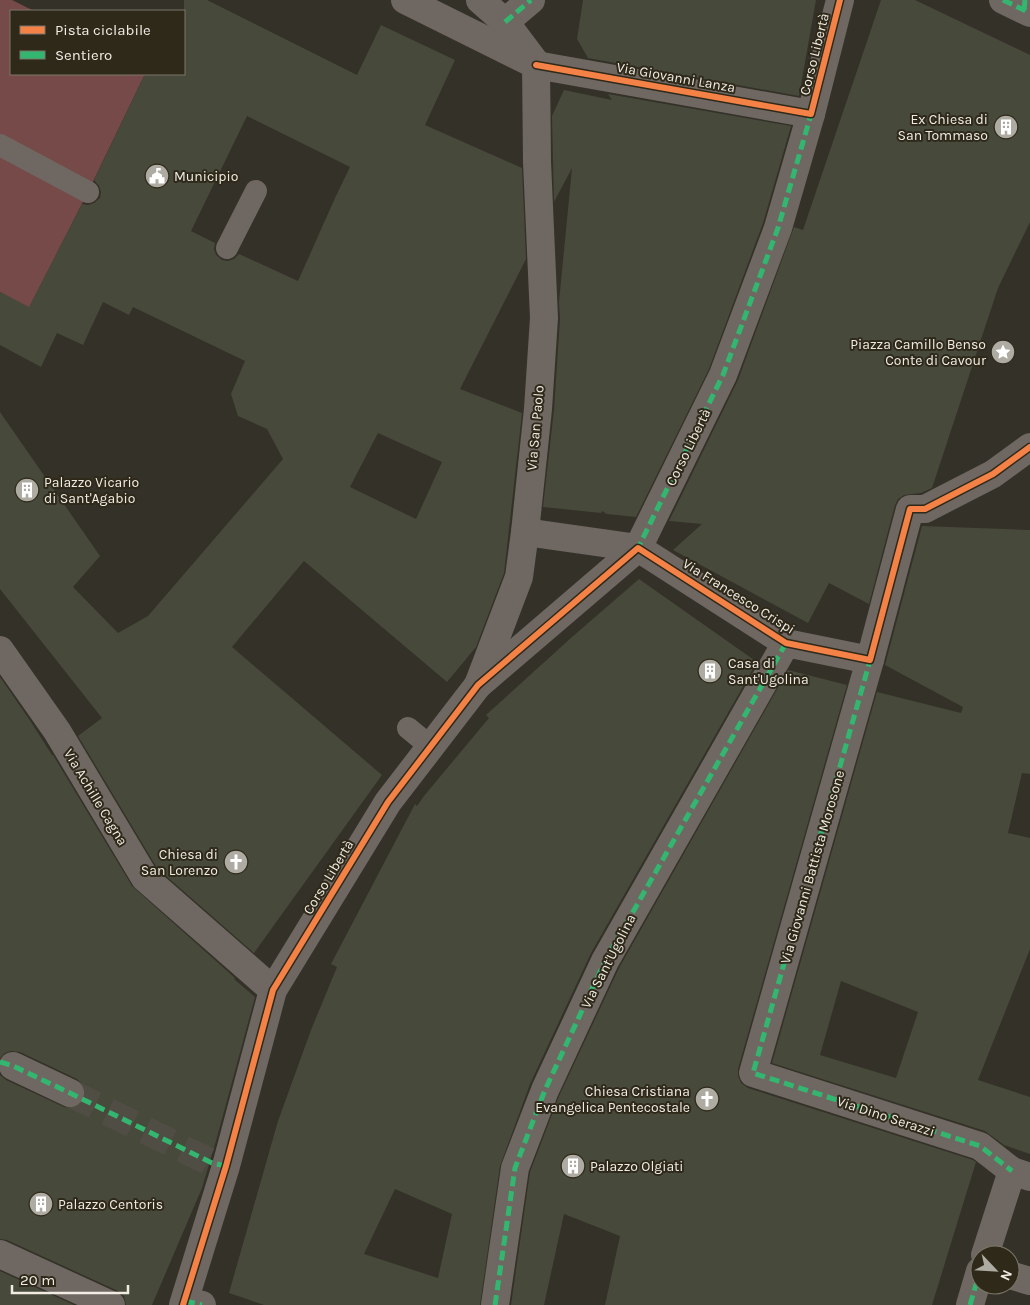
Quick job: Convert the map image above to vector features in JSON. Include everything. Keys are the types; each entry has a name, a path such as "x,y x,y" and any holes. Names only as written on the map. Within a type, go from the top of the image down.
{"street":[{"name":"Via Giovanni Lanza","path":"405,0 536,64 811,114"},
{"path":"480,0 506,22 536,64"},
{"path":"506,22 531,0"},
{"name":"Corso Libertà","path":"190,1304 219,1164 273,990 388,802 478,685 638,548 723,375 778,228 811,114 840,0"},
{"name":"Via San Paolo","path":"478,685 519,577 537,414 544,318 537,162 536,64"},
{"path":"870,660 910,509 925,509 993,474 1030,447"},
{"path":"525,532 638,548"},
{"name":"Via Francesco Crispi","path":"638,548 786,643 870,660"},
{"name":"Via Sant'Ugolina","path":"495,1305 515,1168 545,1090 605,961 786,643"},
{"name":"Via Achille Cagna","path":"0,650 57,731 145,878 273,990"},
{"name":"Via Giovanni Battista Morosone","path":"753,1074 870,660"},
{"path":"13,1066 70,1093"},
{"name":"Via Dino Serazzi","path":"753,1074 980,1146 1021,1174"},
{"path":"989,1245 1021,1174"},
{"path":"0,1254 111,1305"}],"lane":[{"path":"0,145 88,192"},
{"path":"227,248 256,191"},
{"path":"408,728 431,747"}],"shaded area":[{"path":"0,0 12,0 32,10 10,10 10,75 145,75 29,308 0,292"}],"building":[{"path":"184,0 207,0 357,75 381,25 455,60 425,125 522,168 526,259 460,389 522,413 504,573 476,647 447,682 304,561 232,647 382,775 254,953 157,868 78,736 102,718 0,589 0,412 100,556 73,587 118,633 148,616 283,459 267,429 238,416 231,394 245,361 133,307 129,315 103,302 83,345 57,333 41,367 0,345 0,292 29,307 82,204 94,203 100,198 99,186 94,180 145,75 185,75","holes":["247,116 350,167 298,281 239,254 234,259 222,260 216,255 215,243 191,231","378,433 442,462 416,519 350,487"]},
{"path":"583,0 816,0 799,96 588,58 577,39"},
{"path":"881,0 915,0 1030,55 1030,222 998,288 932,488 921,493 904,495 898,499 895,505 869,604 829,583 808,623 673,550 702,524 669,521 738,380 794,227 803,230"},
{"path":"564,90 612,100 608,94 791,126 763,223 709,369 636,517 607,514 602,511 601,513 543,507 554,410 560,319 559,302 572,168 554,202 552,116"},
{"path":"922,526 1030,530 1030,774 1022,773 1008,833 1030,838 1030,949 978,1080 1030,1097 1030,1154 1004,1145 985,1131 772,1063 877,692 961,713 963,707 885,665","holes":["841,981 918,1012 896,1078 820,1055"]},
{"path":"639,579 757,662 591,953 530,1084 500,1166 480,1305 264,1305 229,1293 278,1121 311,1030 337,967 331,964 415,804 417,806 489,718 486,715","holes":["395,1189 452,1214 438,1278 364,1254"]},
{"path":"788,670 847,685 738,1069 738,1076 741,1083 748,1088 976,1162 932,1305 605,1305 620,1236 564,1214 544,1305 511,1305 530,1172 559,1096 619,968"},
{"path":"0,677 53,755 132,886 255,997 202,1188 152,1305 126,1305 124,1296 118,1291 7,1240 0,1239 0,1075 6,1080 64,1107 72,1108 79,1106 86,1092 83,1085 77,1079 20,1052 11,1051 5,1053 0,1058"},
{"path":"0,1271 74,1305 0,1305"}],"tunnel":[{"path":"70,1093 212,1163"}],"marked path":[{"path":"505,22 531,0"},
{"path":"1003,0 1030,13"},
{"path":"1024,10 1025,0"},
{"path":"635,550 638,548 723,375 778,228 812,111"},
{"path":"495,1305 515,1168 545,1090 605,961 786,643"},
{"path":"871,657 753,1073 980,1146 1012,1171"},
{"path":"0,1062 13,1066 70,1093 212,1163 226,1166"},
{"path":"970,1305 973,1295"},
{"path":"185,1301 202,1305"}],"cycle path":[{"path":"536,65 811,114 840,0"},
{"path":"183,1305 226,1166 273,990 388,802 478,685 638,548 786,643 870,660 910,509 925,509 993,474 1030,447"}],"place":[{"name":"Ex Chiesa di San Tommaso","path":"1006,127"},
{"name":"Municipio","path":"157,176"},
{"name":"Piazza Camillo Benso Conte di Cavour","path":"1003,352"},
{"name":"Palazzo Vicario di Sant'Agabio","path":"27,490"},
{"name":"Casa di Sant'Ugolina","path":"710,671"},
{"name":"Chiesa di San Lorenzo","path":"236,862"},
{"name":"Chiesa Cristiana Evangelica Pentecostale","path":"707,1099"},
{"name":"Palazzo Olgiati","path":"573,1166"},
{"name":"Palazzo Centoris","path":"41,1204"}]}
